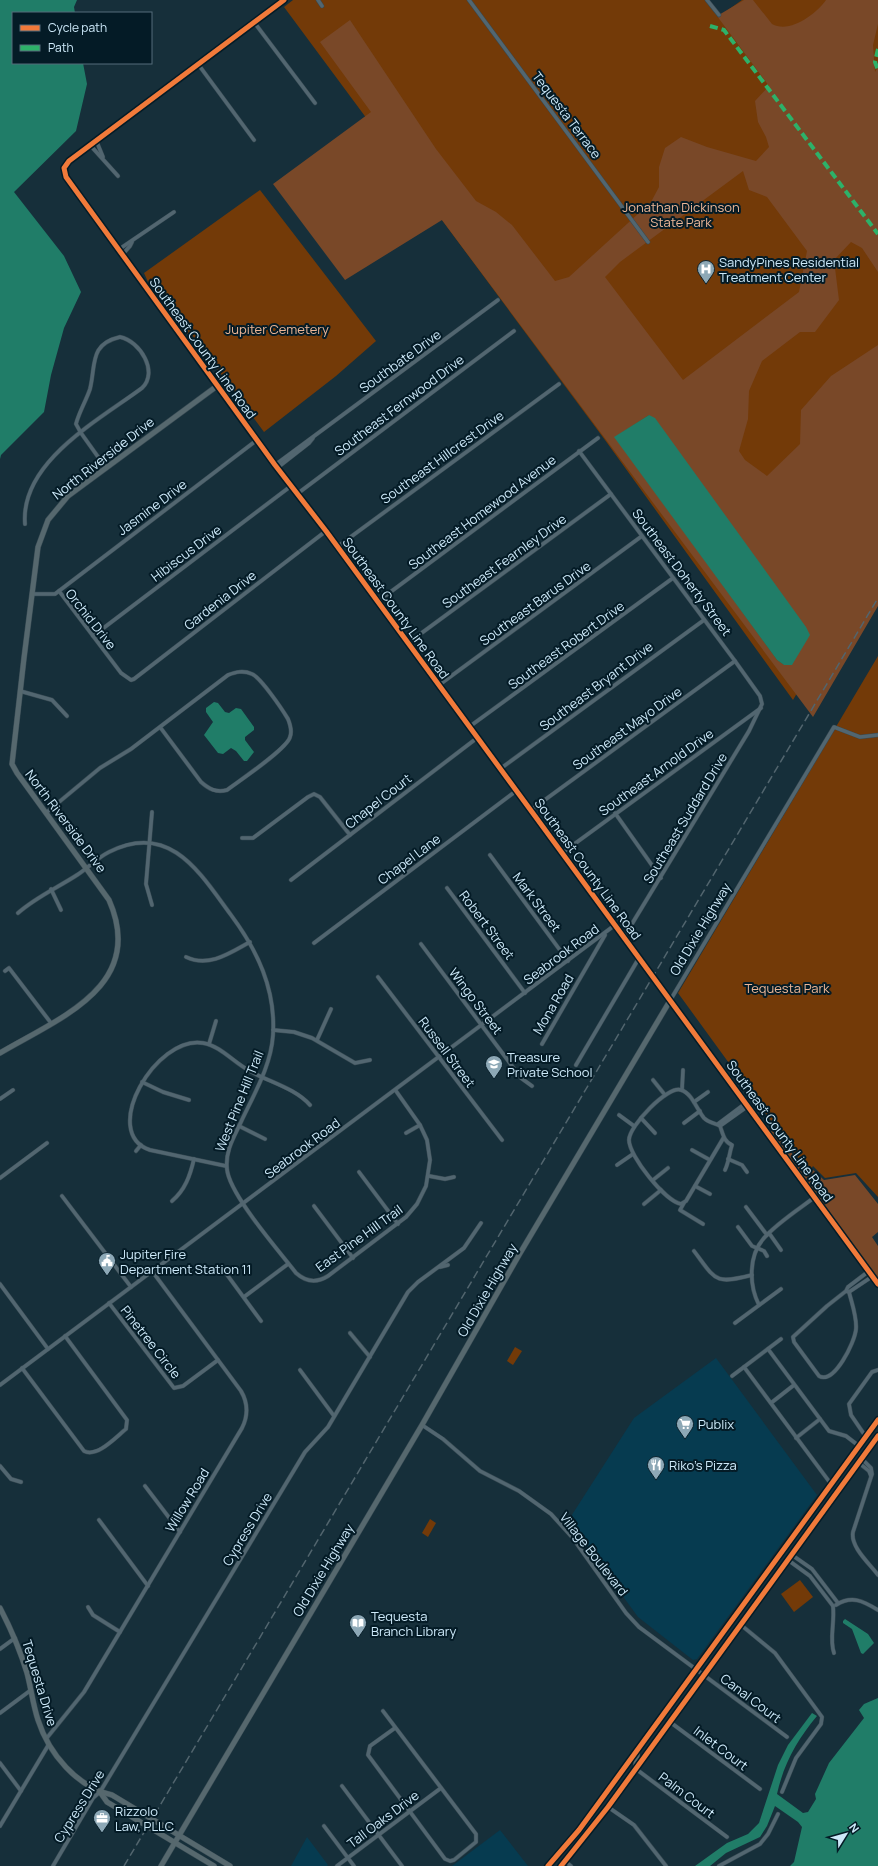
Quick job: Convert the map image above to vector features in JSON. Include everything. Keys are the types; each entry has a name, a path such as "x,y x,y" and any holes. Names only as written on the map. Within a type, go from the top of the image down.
{"main road":[{"path":"550,1865 567,1845 627,1764 878,1420"},
{"path":"564,1865 636,1770 878,1436"},
{"path":"859,1446 857,1455 861,1461"},
{"path":"804,1539 807,1517"},
{"path":"636,1770 637,1750"},
{"path":"626,1782 627,1764"},
{"path":"564,1865 564,1856 567,1845"}],"street":[{"name":"Southeast County Line Road","path":"284,0 67,163 65,173 70,184 296,494 326,531 878,1284"},
{"path":"318,0 322,6"},
{"name":"Tequesta Terrace","path":"469,0 648,242"},
{"path":"707,0 719,15"},
{"path":"254,22 315,103"},
{"path":"198,64 254,140"},
{"path":"96,140 103,158"},
{"path":"90,145 118,176"},
{"path":"120,252 174,212"},
{"name":"Southbate Drive","path":"276,466 307,439 314,437 498,300"},
{"name":"Southeast Fernwood Drive","path":"296,494 514,331"},
{"path":"25,524 27,498 34,481 60,449 81,433 142,388 148,380 150,373 147,363 133,343 120,337 110,340 97,352 93,362 90,388 76,424 81,433 106,468"},
{"name":"Southeast Hillcrest Drive","path":"337,547 559,384"},
{"name":"North Riverside Drive","path":"0,1053 81,1005 95,993 105,980 115,958 118,933 114,913 104,891 16,773 12,764 38,547 48,520 68,496 217,386"},
{"name":"Southeast Homewood Avenue","path":"377,602 598,438"},
{"name":"Jasmine Drive","path":"59,591 257,440"},
{"name":"Southeast Doherty Street","path":"580,451 760,696 762,707"},
{"name":"Hibiscus Drive","path":"93,636 291,486"},
{"name":"Southeast Fearnley Drive","path":"408,643 611,494"},
{"name":"Gardenia Drive","path":"126,677 131,680 137,678 326,531"},
{"name":"Southeast Barus Drive","path":"439,685 642,536"},
{"name":"Southeast Robert Drive","path":"469,727 673,578"},
{"name":"Orchid Drive","path":"32,594 49,595 59,591 121,673 126,677"},
{"name":"Southeast Bryant Drive","path":"500,769 704,620"},
{"name":"Southeast Mayo Drive","path":"531,810 735,661"},
{"path":"46,812 100,768 131,749 228,675 238,671 253,674 260,681 288,720 291,729 290,738 280,750 227,790 221,791 208,788 201,782 160,727"},
{"path":"20,691 52,700 67,716"},
{"name":"Southeast Arnold Drive","path":"562,853 762,707"},
{"name":"Southeast Suddard Drive","path":"624,937 661,878 762,707"},
{"name":"Old Dixie Highway","path":"161,1866 422,1425 519,1255 834,727 860,737 878,735"},
{"name":"Chapel Court","path":"291,880 477,738"},
{"name":"Chapel Lane","path":"314,943 516,791"},
{"path":"242,838 253,838 308,796 314,794 320,796 350,835"},
{"path":"152,812 146,884 152,905"},
{"path":"615,813 661,878"},
{"name":"West Pine Hill Trail","path":"18,914 33,900 52,890 117,849 133,844 149,844 171,850 193,864 250,942 266,980 272,1003 273,1030 269,1058 262,1078 228,1153 226,1166 231,1185 244,1204"},
{"name":"Mark Street","path":"490,855 568,961"},
{"name":"Robert Street","path":"447,888 525,993"},
{"path":"52,890 61,910"},
{"name":"Seabrook Road","path":"0,1385 396,1091 616,925"},
{"name":"Mona Road","path":"542,1044 606,932"},
{"path":"186,957 198,961 211,961 250,942"},
{"name":"Wingo Street","path":"421,944 521,1078 532,1086"},
{"path":"576,1065 639,958"},
{"path":"5,971 9,968 51,1023"},
{"name":"Russell Street","path":"378,976 502,1140"},
{"path":"317,1040 331,1009"},
{"path":"209,1044 216,1021"},
{"path":"273,1030 294,1032 317,1040 358,1064 370,1060"},
{"path":"226,1166 150,1150 141,1144 133,1133 130,1123 133,1105 142,1082 154,1066 172,1050 192,1043 209,1044 262,1078 302,1097 310,1105"},
{"path":"682,1090 683,1070"},
{"path":"653,1080 665,1096"},
{"path":"142,1082 163,1092 189,1100"},
{"path":"0,1099 13,1090"},
{"path":"684,1203 676,1203 661,1190 633,1154 629,1140 634,1126 673,1090 682,1090 694,1102 709,1122 719,1125"},
{"name":"East Pine Hill Trail","path":"244,1204 288,1264 298,1275 307,1280 316,1281 328,1276 353,1258 398,1224 417,1204 429,1176 429,1150 420,1125 396,1091"},
{"path":"694,1102 708,1092"},
{"path":"719,1125 747,1105"},
{"path":"684,1123 700,1111"},
{"path":"618,1114 634,1126"},
{"path":"641,1118 655,1133"},
{"path":"406,1133 420,1125"},
{"path":"719,1125 724,1137 728,1143 732,1145 728,1159 729,1163 724,1170"},
{"path":"239,1126 265,1139"},
{"path":"703,1224 680,1210 724,1137"},
{"path":"0,1178 47,1144"},
{"path":"136,1150 141,1144"},
{"path":"692,1150 710,1160"},
{"path":"617,1165 633,1154"},
{"path":"172,1202 180,1194 188,1181 194,1159"},
{"path":"728,1159 742,1165 747,1172"},
{"path":"653,1180 668,1168"},
{"path":"359,1172 398,1224"},
{"path":"429,1176 445,1179 454,1177"},
{"path":"695,1186 710,1194"},
{"path":"644,1204 661,1190"},
{"path":"62,1196 131,1287"},
{"path":"759,1305 754,1294 752,1275 753,1263 757,1249 768,1234 814,1197"},
{"path":"314,1206 353,1258"},
{"path":"746,1207 781,1250"},
{"name":"Cypress Drive","path":"53,1866 93,1798 100,1792 305,1452 322,1434 334,1416 408,1292 464,1248 481,1223"},
{"path":"738,1227 752,1246 764,1251 767,1256"},
{"path":"694,1251 712,1275 718,1279 728,1281 752,1275"},
{"path":"244,1297 288,1264"},
{"path":"433,1271 448,1265"},
{"name":"Willow Road","path":"0,1826 48,1741 83,1694 148,1586 242,1428 246,1417 246,1406 243,1395 152,1271"},
{"path":"225,1272 261,1321"},
{"path":"871,1274 854,1283 848,1292 856,1324 856,1332 838,1369 826,1379 823,1379 819,1376 794,1342 793,1337 827,1306 848,1292 857,1287 871,1274"},
{"path":"854,1283 857,1287"},
{"path":"0,1284 48,1348"},
{"path":"735,1323 781,1289"},
{"name":"Pinetree Circle","path":"109,1303 174,1388 184,1386 218,1360"},
{"path":"350,1333 370,1356"},
{"path":"22,1368 84,1451 91,1453 97,1451 126,1429 127,1420 66,1336"},
{"path":"732,1376 781,1339"},
{"path":"768,1349 829,1431 846,1436 859,1446"},
{"path":"744,1367 831,1484"},
{"path":"300,1370 334,1416"},
{"path":"866,1437 859,1424 851,1415 849,1404 872,1372 878,1370"},
{"path":"771,1403 794,1385"},
{"path":"796,1438 820,1419"},
{"name":"Village Boulevard","path":"422,1425 443,1439 480,1471 519,1491 551,1514 572,1537 630,1618 648,1635 704,1676"},
{"path":"861,1461 869,1471 871,1477 853,1532 853,1538 878,1575"},
{"path":"0,1466 11,1479 21,1482"},
{"path":"145,1486 180,1532"},
{"path":"99,1520 148,1586"},
{"path":"790,1557 812,1569 838,1603"},
{"path":"790,1557 810,1576 833,1606 835,1621 832,1640 834,1653"},
{"path":"833,1606 848,1600 859,1600 878,1610"},
{"path":"88,1607 93,1615 120,1632"},
{"name":"Tequesta Drive","path":"0,1608 14,1638 31,1690 38,1720 48,1741 67,1768 85,1783 100,1792 112,1795 230,1866"},
{"path":"741,1625 758,1637 775,1653 821,1714 821,1724 796,1758 782,1792"},
{"path":"0,1649 14,1638"},
{"name":"Canal Court","path":"704,1676 787,1737"},
{"path":"0,1714 31,1690"},
{"path":"383,1711 478,1838 474,1845 454,1860 450,1861 445,1859 368,1755 370,1746 395,1728"},
{"name":"Inlet Court","path":"670,1722 760,1789"},
{"path":"0,1763 21,1790"},
{"name":"Palm Court","path":"636,1770 727,1838"},
{"path":"342,1786 402,1866"},
{"name":"Tall Oaks Drive","path":"337,1866 441,1788"},
{"name":"Tequesta Drive","path":"100,1792 107,1802 214,1866"},
{"path":"608,1807 634,1825 666,1866"},
{"path":"719,1866 760,1844 768,1834 778,1814"},
{"path":"324,1826 354,1866"},
{"path":"564,1865 571,1866"}],"shaded area":[{"path":"0,0 77,0 74,7 75,12 12,12 12,64 83,64 87,84 76,131 14,192 64,256 81,292 64,328 51,375 44,412 1,455 0,459"},
{"path":"649,415 655,418 806,627 810,635 792,665 784,665 777,660 614,437"},
{"path":"214,702 218,703 225,712 229,713 236,708 241,709 254,727 254,730 245,737 245,740 254,752 247,761 244,761 236,751 231,748 223,754 218,753 204,735 213,722 206,712 206,708"},
{"path":"716,1358 817,1495 697,1659 693,1660 638,1617 568,1521 634,1418"},
{"path":"845,1619 868,1634 874,1643 863,1654 861,1653 852,1629 843,1623"},
{"path":"878,1698 878,1866 790,1866 794,1862 802,1827 798,1822 775,1806 767,1826 760,1837 726,1853 710,1866 695,1866 727,1843 748,1834 759,1823 778,1765 788,1745 812,1713 817,1716 803,1734 792,1752 783,1772 777,1794 803,1813 808,1812 816,1799 815,1794 829,1763 864,1718 859,1710 864,1704"},
{"path":"500,1830 528,1866 452,1866"},
{"path":"307,1837 328,1865 327,1866 291,1866"}],"green space":[{"name":"Jonathan Dickinson State Park","path":"293,0 706,0 718,17 742,0 878,0 878,554 793,700 605,440 284,7"},
{"path":"744,0 753,0 772,24 787,26 802,21 816,11 826,0 878,0 878,24 873,45 875,72 878,67 878,272 862,248 851,242 834,260 839,300 815,332 800,332 762,361 749,391 748,419 739,451 745,460 767,476 800,444 801,410 831,376 878,345 878,606 813,717 442,220 345,280 273,184 371,112 320,42 350,20 436,149 476,201 496,212 512,225 555,281 569,277 651,202 659,187 659,167 665,148 681,137 707,147 756,161 769,147 766,137 758,122 755,101 769,86 717,16","holes":["743,171 749,190 767,197 807,251 799,292 683,380 605,277 620,262","649,415 784,665 777,660 615,437"]},
{"name":"Jupiter Cemetery","path":"260,190 376,341 336,376 264,432 192,335 187,334 148,282 144,273"},
{"name":"Tequesta Park","path":"878,656 878,1197 856,1173 825,1178 813,1166 809,1173 678,993"},
{"path":"774,1129 807,1174 810,1174 813,1170 824,1180 855,1175 878,1204 878,1232 872,1237 878,1246 878,1279 770,1132"},
{"path":"515,1347 522,1351 513,1365 507,1361"},
{"path":"430,1519 436,1523 428,1537 422,1533"},
{"path":"800,1580 813,1597 794,1612 781,1594"}],"railway":[{"path":"124,1866 878,598"}],"marked path":[{"path":"710,26 724,30 878,234"},
{"path":"878,49 875,62 878,70"}],"cycle path":[{"path":"284,0 69,161 64,168 66,177 275,465 326,531 878,1284"},
{"path":"548,1866 579,1830 878,1420"},
{"path":"561,1866 608,1807 878,1436"}],"place":[{"name":"SandyPines Residential Treatment Center","path":"706,284"},
{"name":"Treasure Private School","path":"494,1079"},
{"name":"Jupiter Fire Department Station 11","path":"107,1276"},
{"name":"Publix","path":"685,1439"},
{"name":"Riko's Pizza","path":"656,1480"},
{"name":"Tequesta Branch Library","path":"358,1638"},
{"name":"Rizzolo Law, PLLC","path":"102,1833"}]}
